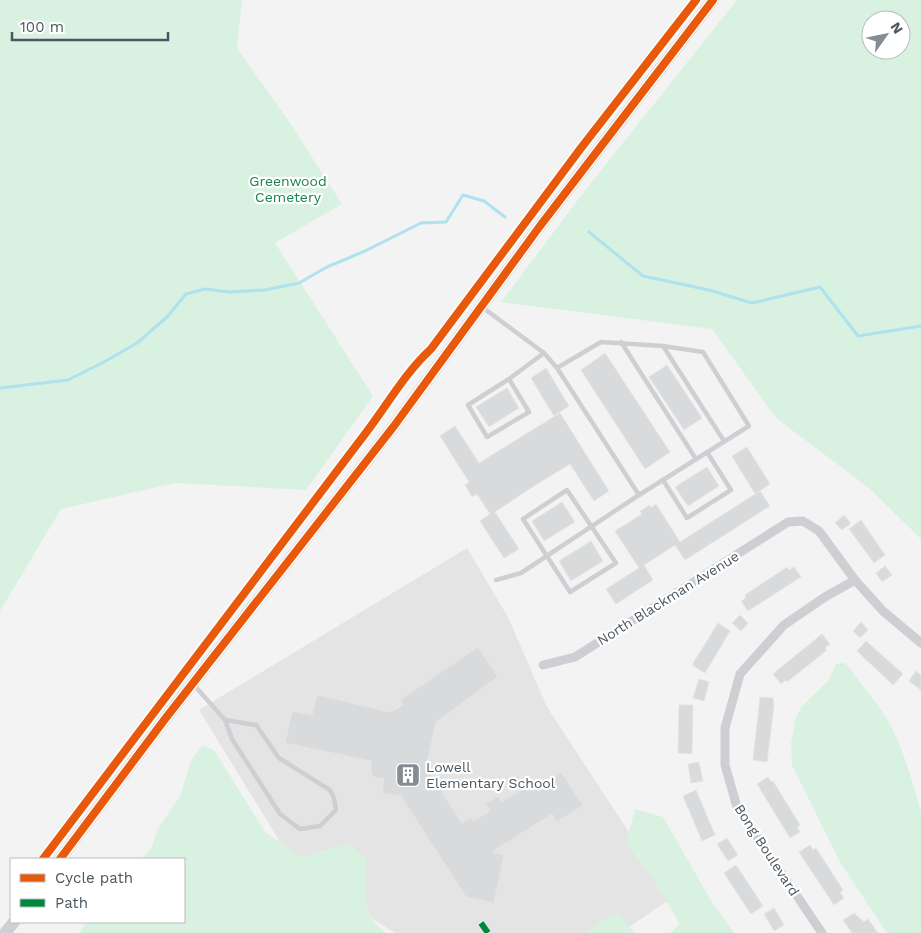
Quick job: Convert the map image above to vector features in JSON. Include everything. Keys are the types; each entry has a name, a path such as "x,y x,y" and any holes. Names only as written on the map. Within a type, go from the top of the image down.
{"main road":[{"path":"61,858 193,684 394,426 481,306 713,0"},
{"path":"5,933 13,923"}],"street":[{"name":"North Blackman Avenue","path":"543,665 574,657 788,522 803,521 820,530 855,580"},
{"path":"855,580 883,611 921,643"},
{"name":"Bong Boulevard","path":"822,933 737,807 725,765 725,728 740,674 784,625 825,597 855,580"}],"lane":[{"path":"481,306 544,353 557,368 639,495"},
{"path":"496,580 512,577 547,556 639,495 749,426 703,352 663,346 602,342 557,368"},
{"path":"621,342 696,459"},
{"path":"663,346 724,441"},
{"path":"509,379 529,412 487,438 468,405 509,379 544,353"},
{"path":"663,480 687,518 732,490 708,452"},
{"path":"567,490 592,526 616,564 570,592 523,519 567,490"},
{"path":"193,684 225,720 232,739 280,814 300,829 320,826 336,810 334,798 330,790 279,758 256,725 225,720"}],"shaded area":[{"path":"467,548 508,617 547,707 672,898 620,933 395,933 298,871 199,710"}],"green space":[{"name":"Greenwood Cemetery","path":"0,0 242,0 237,48 292,126 342,204 275,243 373,396 306,490 175,483 61,509 0,611"},
{"path":"737,0 921,0 921,539 869,488 776,418 712,329 501,302 587,188"},
{"path":"843,663 847,665 871,696 892,728 905,759 915,791 921,812 921,933 887,933 840,862 792,765 791,744 795,720 801,707 828,681 836,664"},
{"path":"202,745 214,750 265,832 302,857 348,843 367,859 365,890 368,909 371,918 377,926 386,933 79,933 85,923 185,923 185,858 143,858 152,847 157,830 180,796 191,761"},
{"path":"635,809 663,817 710,899 734,933 670,933 680,924 653,879 626,843"},
{"path":"613,913 622,917 634,933 585,933"}],"building":[{"path":"605,353 670,452 645,469 581,370"},
{"path":"667,365 702,418 684,430 649,377"},
{"path":"546,368 569,406 554,416 531,378"},
{"path":"507,388 519,408 489,427 476,407"},
{"path":"560,413 609,491 594,501 570,464 537,484 495,512 519,549 504,558 480,521 490,514 477,494 472,497 465,485 469,482 440,436 455,426 479,463"},
{"path":"747,447 770,484 755,494 732,456"},
{"path":"707,467 719,486 688,506 675,487"},
{"path":"760,491 770,506 685,560 675,545 644,565 653,580 616,604 606,589 639,568 615,531 642,514 640,511 650,505 651,508 656,504 680,542"},
{"path":"562,502 575,522 544,541 532,521"},
{"path":"844,515 851,523 842,530 835,523"},
{"path":"861,520 885,555 874,563 849,529"},
{"path":"591,541 603,561 571,581 559,561"},
{"path":"885,566 892,575 882,582 876,573"},
{"path":"787,567 789,570 794,567 801,577 748,611 741,601 746,598 745,595"},
{"path":"740,615 748,623 741,631 732,623"},
{"path":"861,622 868,630 860,638 853,631"},
{"path":"718,623 730,631 705,673 692,665"},
{"path":"822,634 830,644 825,648 827,650 787,682 786,680 781,684 773,674"},
{"path":"866,641 903,674 893,685 857,651"},
{"name":"Lowell Elementary School","path":"478,647 498,677 436,722 426,768 462,823 471,817 473,821 490,811 485,804 498,796 502,802 536,780 540,787 561,772 583,805 557,822 552,814 492,852 504,855 494,903 466,897 401,796 382,793 384,778 376,778 371,774 371,761 285,743 292,711 312,715 317,695 391,712 403,705 400,700"},
{"path":"916,671 921,675 921,690 909,681"},
{"path":"699,679 709,682 704,701 693,698"},
{"path":"760,697 773,698 774,705 767,762 753,760"},
{"path":"679,705 693,705 692,754 678,753"},
{"path":"699,762 703,781 691,783 688,764"},
{"path":"768,777 771,782 773,781 800,825 797,827 800,832 790,838 757,784"},
{"path":"696,790 715,835 702,841 683,796"},
{"path":"727,838 738,855 728,861 717,844"},
{"path":"810,845 813,850 816,848 843,890 840,892 844,898 834,905 799,852"},
{"path":"736,865 763,906 751,914 724,873"},
{"path":"774,908 784,925 774,931 764,914"},
{"path":"854,913 864,922 868,919 878,933 852,933 843,920"}],"waterway":[{"path":"0,388 68,380 137,343 167,317 186,294 205,289 229,292 265,290 299,283 327,267 365,251 421,223 446,222 463,195 484,201 505,217"},
{"path":"589,232 643,276 709,290 752,303 820,287 858,336 921,326"}],"marked path":[{"path":"481,923 488,933"}],"cycle path":[{"path":"44,858 368,430 406,377 431,349 581,148 696,0"},
{"path":"61,858 165,719 394,426 540,226 713,0"}],"place":[{"name":"Lowell Elementary School","path":"408,775"}]}
